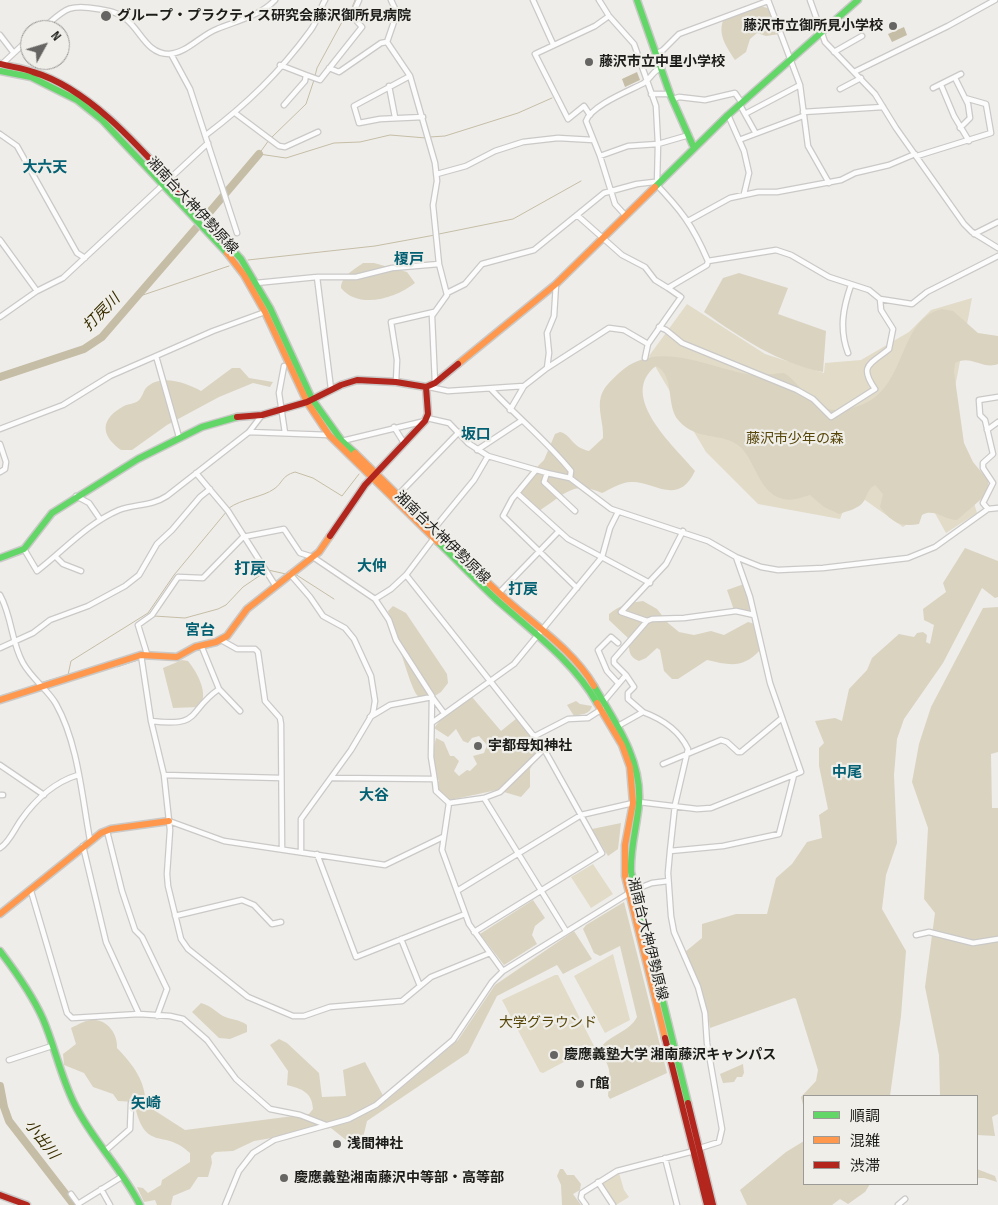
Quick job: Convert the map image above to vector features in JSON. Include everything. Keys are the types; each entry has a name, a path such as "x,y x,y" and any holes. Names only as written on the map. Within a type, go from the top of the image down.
{"street":[{"path":"53,20 70,7 84,6 103,10 126,18 153,49 171,54 181,51 210,32 260,11 274,0"},
{"path":"206,135 235,113 264,87 280,65 311,31 320,15 321,7 325,0"},
{"path":"280,65 320,80 362,27 352,16 360,0"},
{"path":"387,42 397,13 391,0"},
{"path":"533,0 553,44"},
{"path":"599,0 609,16 634,44 656,106 658,144 657,186"},
{"path":"637,0 661,68 694,148"},
{"path":"810,0 820,34 834,52 861,78 883,106 964,224 974,234 998,248"},
{"path":"430,386 556,284 728,115 858,0"},
{"path":"854,72 948,26 995,0"},
{"path":"656,54 678,34 768,1 789,61 800,85 808,146 829,183"},
{"path":"590,115 584,106 568,119 535,54 595,26 609,16"},
{"path":"0,35 13,52"},
{"path":"834,52 862,36"},
{"path":"329,68 339,72 381,43 387,42"},
{"path":"0,700 144,655 177,657 201,645 221,640 233,630 247,609 275,585 314,557 373,475 426,420 430,386 432,319 434,312 447,293 439,264 433,201 437,174 423,117 410,76 387,42"},
{"path":"0,66 20,46"},
{"path":"171,54 190,89 236,233"},
{"name":"湘南台大神伊勢原線","path":"0,66 35,72 77,93 107,117 166,181 234,260 265,312 309,400 330,435 373,475 398,495 579,674 602,709 627,757 636,802"},
{"path":"625,215 615,204 600,156 586,121 590,115 624,92 646,82 654,70 661,68"},
{"path":"932,88 961,74"},
{"path":"284,105 305,81 306,75"},
{"path":"410,76 388,86 354,106 359,123 395,118 423,117"},
{"path":"840,89 861,78"},
{"path":"954,78 965,98 970,118 960,128"},
{"path":"745,114 800,85"},
{"path":"941,85 960,128 969,141"},
{"path":"388,86 395,118"},
{"path":"651,94 705,100 735,93 755,132"},
{"path":"688,221 723,202 744,194 777,192 829,183 916,155 969,141 992,132 986,104 965,98"},
{"path":"739,140 803,114 883,106"},
{"path":"235,113 269,141 286,147 318,132"},
{"path":"728,115 739,140 749,173 744,194"},
{"path":"0,134 17,146 77,253 85,258"},
{"path":"600,156 639,144 658,144 689,135"},
{"path":"437,174 466,166 495,151 523,142 565,138 593,140"},
{"path":"0,317 37,291 63,278 208,143"},
{"name":"湘南台大神伊勢原線","path":"166,181 219,233 256,283 309,400 342,440 434,538 539,634 577,662 604,701 618,726 635,762 636,802 630,853 631,892 697,1150 714,1205"},
{"path":"447,293 465,284 482,264 534,250 578,216 598,197 611,190 644,183 654,182 677,205 688,221 708,261"},
{"path":"578,216 622,255 644,267 655,280 681,297 648,344 645,358"},
{"path":"974,234 998,222"},
{"path":"0,240 37,291"},
{"path":"708,261 776,250 791,255 829,277 869,290 880,300 915,303 927,292 998,256"},
{"path":"668,288 697,272 708,264 708,261"},
{"path":"256,283 317,277 356,277 392,268 439,264"},
{"path":"317,277 331,389"},
{"path":"547,368 549,353 547,333 554,316 556,284"},
{"path":"848,353 842,339 842,327 844,305 851,285"},
{"path":"659,327 666,330 682,343 797,390 813,399 831,417 875,389 868,379 866,369 869,364 889,348 893,329 881,310 880,300"},
{"path":"0,429 63,405 110,376 212,331 265,312"},
{"path":"396,382 397,360 391,322 434,312"},
{"path":"510,410 524,386 547,368 609,328 624,330 648,344"},
{"path":"156,356 179,437"},
{"path":"284,366 279,393 285,433"},
{"path":"0,558 24,549 52,513 76,496 179,437 224,420 282,409 357,380 430,386 448,391 524,386"},
{"path":"491,389 521,422 562,460 571,471 570,478"},
{"path":"988,509 983,503 983,499 993,483 983,468 983,463 993,454 985,420 980,415 978,400 998,397"},
{"path":"24,549 37,571 100,519 127,508 157,502 249,432 262,414"},
{"path":"342,440 426,420 446,422 477,450 488,456 570,478 611,509 683,531 708,541 736,557 761,568 778,570 823,568 901,560 934,547 988,509 998,508"},
{"path":"477,450 521,422"},
{"path":"987,430 998,422"},
{"path":"394,427 404,443"},
{"path":"249,432 330,435"},
{"path":"398,495 459,432"},
{"path":"0,444 6,462 5,469 0,472"},
{"path":"433,530 474,480 488,456"},
{"path":"536,470 517,493 503,516 577,588"},
{"path":"196,473 228,511 243,538 275,585"},
{"path":"547,473 544,482 575,511"},
{"path":"0,648 33,633 55,617 108,597 139,575 157,544 172,530 200,497 210,490"},
{"path":"517,493 558,532 650,583"},
{"path":"76,496 89,503 100,519"},
{"path":"433,722 514,664 602,557 610,528 618,512"},
{"path":"444,713 396,640 389,620 375,599 314,557 300,553 284,529 243,538 203,578 178,577 152,614 138,625 144,655 151,722 164,775 169,821 167,874 181,939 188,949 248,997 293,1016 304,1016 330,1008 402,1001 431,978 490,953"},
{"path":"646,621 621,612 666,564 683,531"},
{"path":"499,593 558,532"},
{"path":"375,599 392,589 406,575 434,538"},
{"path":"56,556 63,564 81,571"},
{"path":"457,891 581,815 636,802 697,809 722,805 801,772 762,655 750,597 736,557"},
{"path":"290,574 323,616 345,628 354,639 367,662 375,701 370,717 351,750 301,819 300,851"},
{"path":"406,575 489,681 535,736 602,853 474,932"},
{"path":"0,595 8,613 14,641 23,663 40,687 56,702 67,727 90,840"},
{"path":"586,1205 580,1196 598,1182 618,1171 697,1150 719,1142 722,1129 707,1043 705,1013 698,987 674,932 668,881 675,805 688,754 684,741 670,726 643,712 628,699 628,693 634,687 614,662 614,659 646,621 660,617 684,618 736,611 754,615"},
{"path":"618,643 611,637 598,650 607,672 618,683"},
{"path":"221,640 237,648 256,649 258,652 264,701 280,718 282,848"},
{"path":"201,645 219,689 240,711"},
{"path":"604,701 626,675"},
{"path":"151,722 175,724 187,720 195,715 219,689"},
{"path":"370,717 390,705 432,696"},
{"path":"432,696 434,779 436,791 449,803"},
{"path":"535,736 568,718 588,718 602,709"},
{"path":"618,726 643,712"},
{"path":"663,764 721,740 727,742 738,752 741,752 782,718"},
{"path":"449,803 484,798 500,792 544,749"},
{"path":"0,765 44,794"},
{"path":"670,851 723,846 779,834 794,774"},
{"path":"0,848 25,814 44,794 60,780 78,775"},
{"path":"164,775 281,778"},
{"path":"332,778 434,779"},
{"path":"484,798 566,931"},
{"path":"449,803 442,850 465,914 474,932 503,971"},
{"path":"0,914 31,891 90,840 107,831 169,821 224,841 282,848 385,865 443,837"},
{"path":"107,831 122,891 135,930 142,937 167,989 156,1016"},
{"path":"83,846 106,942 139,1014"},
{"path":"317,854 356,957 465,914"},
{"path":"224,1205 239,1171 254,1153 274,1140 362,1114 376,1105 453,1040 492,982 503,971 631,892 652,883 668,881"},
{"path":"31,891 67,1013 72,1018 139,1014 170,1016 183,1019 207,1040 236,1080 270,1109 300,1115 326,1125"},
{"path":"175,916 242,900 254,905 272,924 281,922"},
{"path":"916,935 929,932 973,943 998,939"},
{"path":"402,939 420,986"},
{"path":"0,951 34,1000 75,1105 123,1176 140,1205"},
{"path":"9,1060 52,1046"},
{"path":"105,1151 130,1129 131,1102"},
{"name":"湘南台大神伊勢原線","path":"697,1150 707,1205"},
{"path":"665,1158 677,1205"},
{"path":"71,1194 78,1205 123,1176"},
{"path":"598,1182 614,1205"},
{"path":"101,1189 110,1205"},
{"path":"0,1195 26,1205"},
{"path":"898,1205 905,1200"}],"green space":[{"path":"758,6 769,9 776,14 780,23 780,34 766,36 757,33 750,39 746,52 735,60 723,39 722,22 725,16"},
{"path":"363,263 374,263 407,272 415,283 388,297 367,300 357,299 341,288 343,280 349,273"},
{"path":"739,273 788,288 778,314 826,331 823,372 806,368 775,356 746,340 704,312 723,278"},
{"name":"藤沢市少年の森","path":"972,298 949,419 977,513 946,533 931,506 903,527 851,490 840,519 758,504 706,452 649,356 687,304 765,354 824,373 825,363 861,360 909,332 931,310"},
{"name":"藤沢市少年の森","path":"942,309 953,311 978,333 998,336 998,364 987,365 966,360 955,363 954,372 964,443 973,462 988,480 989,489 986,495 957,520 926,513 922,515 919,524 907,525 896,522 880,507 883,494 875,485 869,490 864,501 859,506 839,514 824,507 810,495 788,500 780,498 767,489 749,458 738,445 731,441 693,431 679,421 672,407 666,377 656,366 646,378 643,392 646,406 663,435 695,471 688,482 681,488 673,490 631,482 620,484 602,493 592,489 576,489 562,495 539,511 518,492 518,486 544,460 555,434 564,433 578,447 589,451 603,438 600,406 602,392 608,383 633,363 665,356 698,361 746,374 784,373 818,405 830,410 848,409 870,401 883,389 893,374 916,327 927,316"},
{"path":"232,368 240,368 249,378 273,382 270,387 253,383 219,397 167,425 132,450 121,450 109,439 106,427 110,416 124,406 138,401 146,388 152,383 166,380 173,381 201,391"},
{"path":"965,548 998,561 998,597 995,598 982,588 943,663 904,719 897,739 894,775 897,843 886,875 882,909 906,951 901,1016 890,1095 803,1095 803,1105 801,1097 816,1081 818,1070 796,999 794,998 710,1028 707,1008 701,989 685,952 702,938 702,924 736,914 767,914 776,878 792,864 807,842 822,838 819,815 828,809 819,766 819,748 824,743 815,721 835,718 842,721 849,689 867,670 872,658 899,634 914,637 917,633 923,632 927,635 926,642 930,644 934,625 924,620 923,609 946,592 943,583"},
{"path":"744,584 752,612 750,613 734,610 727,590"},
{"path":"643,601 657,609 668,623 679,632 694,635 711,631 724,635 748,622 755,624 760,650 742,663 729,664 707,660 678,679 672,679 664,671 660,650 657,648 646,658 639,661 635,659 630,652 628,638 609,620 609,614 617,608"},
{"path":"393,606 406,613 447,674 448,683 441,692 430,699 418,696 411,682 388,611"},
{"path":"998,607 998,752 991,754 992,808 998,808 998,1114 992,1117 995,1136 978,1135 978,1095 940,1095 939,1055 925,987 935,913 924,899 928,828 912,782 919,744 931,707 983,608"},
{"path":"182,660 188,661 201,683 203,695 200,707 173,708 163,668"},
{"path":"472,697 501,731 517,718 542,749 530,769 530,787 521,797 497,790 450,800 437,788 439,781 435,774 433,751 436,738 444,742 450,756 454,756 459,761 454,771 459,776 467,770 470,771 477,764 473,756 484,753 487,745 479,736 472,738 468,743 463,741 456,729 448,737 434,728 441,719"},
{"path":"576,701 580,704 592,706 591,709 585,714 574,716 567,705"},
{"path":"621,823 618,849 608,856 592,829"},
{"path":"593,864 613,894 591,908 571,877"},
{"path":"533,900 545,918 535,926 532,935 537,944 504,965 480,934"},
{"path":"624,902 667,1073 610,1099 608,1096 610,1077 608,1067 598,1052 606,1042 633,1023 637,1017 620,946 600,956 594,953 583,929 586,925"},
{"path":"574,931 592,959 563,974 557,965 497,996 468,1053 367,1121 363,1138 351,1144 331,1128 254,1141 233,1151 215,1152 211,1156 212,1163 208,1177 198,1177 190,1189 173,1196 171,1205 157,1205 155,1200 144,1202 137,1187 143,1188 148,1193 161,1185 162,1180 190,1162 190,1153 171,1142 149,1135 138,1118 134,1102 118,1101 113,1094 93,1087 84,1073 64,1065 63,1054 76,1044 71,1028 90,1020 106,1024 116,1037 117,1048 138,1074 146,1105 185,1130 309,1114 313,1109 311,1099 302,1090 287,1085 288,1071 270,1045 279,1039 287,1043 319,1073 322,1097 346,1096 343,1070 365,1062 386,1101 458,1040 495,985"},
{"path":"613,954 630,1020 605,1033 574,976"},
{"name":"大学グラウンド","path":"558,975 594,1046 543,1073 540,1072 502,1000"},
{"path":"201,1003 223,1016 244,1023 247,1025 247,1032 230,1039 219,1038 192,1012"},
{"path":"743,1064 744,1073 742,1077 737,1077 734,1082 723,1083 720,1074"},
{"path":"803,1142 803,1185 869,1185 865,1192 848,1204 840,1199 832,1205 747,1205 740,1190 786,1152"},
{"path":"560,1169 563,1169 567,1175 574,1175 581,1184 580,1190 573,1194 581,1205 562,1205 561,1185 557,1176"},
{"path":"978,1169 995,1176 997,1182 978,1178"},
{"path":"619,1173 624,1190 629,1197 616,1205 602,1183"}],"shaded area":[{"path":"904,27 907,35 892,42 888,34"},
{"path":"637,72 640,80 625,87 622,79"}],"waterway":[{"path":"315,76 317,68 342,22 349,15 355,0"},
{"path":"271,138 306,104 314,80"},
{"path":"430,137 445,136 518,113 552,98"},
{"path":"269,140 259,154 286,158 334,143 360,142 390,135 426,138"},
{"name":"打戻川","path":"208,214 259,154"},
{"path":"439,234 513,219 581,181"},
{"name":"打戻川","path":"0,377 84,349 102,337 197,227"},
{"path":"248,260 375,246 435,235"},
{"path":"140,296 229,266"},
{"path":"229,508 269,492 277,487 287,476 295,472 313,478 342,496 359,474"},
{"path":"68,675 71,661 148,613 174,575 227,511"},
{"path":"268,570 286,574"},
{"path":"154,616 185,618 218,609 226,605 243,587 265,572"},
{"path":"295,574 334,599"},
{"path":"116,666 138,660"},
{"path":"88,669 96,666"},
{"path":"40,683 77,672"},
{"path":"0,696 36,685"},
{"name":"小出川","path":"0,1086 9,1121 74,1205"}],"traffic: fast":[{"path":"637,0 670,94 694,148"},
{"path":"655,187 728,115 858,0"},
{"path":"0,71 31,77 77,100 102,120 227,253"},
{"path":"190,203 241,259 270,308 312,399 342,441 355,453"},
{"path":"0,558 24,549 52,513 138,459 202,427 237,417"},
{"path":"438,542 490,594 565,661 588,688 597,703"},
{"path":"594,686 626,742 636,771 639,803 631,872 688,1103"},
{"path":"0,951 39,1010 66,1084 82,1118 125,1179 140,1205"}],"traffic: slow":[{"path":"458,364 556,284 655,187"},
{"path":"227,253 244,275 265,312 307,402 329,435 438,542"},
{"path":"355,453 481,576 563,648 585,672 594,686"},
{"path":"0,700 141,655 177,657 195,647 216,642 227,636 247,609 319,552 330,536"},
{"path":"597,703 622,745 630,767 633,803 625,845 625,876 665,1038"},
{"path":"0,914 101,833 111,829 169,821"}],"traffic: jam":[{"path":"0,64 25,69 56,81 98,109 138,146 190,203"},
{"path":"237,417 262,415 307,402 341,385 357,380 396,382 426,387 435,383 458,364"},
{"path":"330,536 365,485 425,421 428,414 426,387"},
{"path":"665,1038 707,1205"},
{"path":"688,1103 713,1205"},
{"path":"0,1195 27,1205"}],"place":[{"name":"グループ・プラクティス研究会藤沢御所見病院","path":"106,16"},
{"name":"藤沢市立御所見小学校","path":"893,26"},
{"name":"藤沢市立中里小学校","path":"589,62"},
{"name":"宇都母知神社","path":"478,746"},
{"name":"慶應義塾大学 湘南藤沢キャンパス","path":"554,1055"},
{"name":"Γ館","path":"580,1084"},
{"name":"浅間神社","path":"337,1144"},
{"name":"慶應義塾湘南藤沢中等部・高等部","path":"284,1178"}],"district":[{"name":"大六天","path":"45,168"},
{"name":"榎戸","path":"409,260"},
{"name":"坂口","path":"476,435"},
{"name":"大仲","path":"372,567"},
{"name":"打戻","path":"250,570"},
{"name":"打戻","path":"523,590"},
{"name":"宮台","path":"200,631"},
{"name":"中尾","path":"847,773"},
{"name":"大谷","path":"374,796"},
{"name":"矢崎","path":"146,1104"}]}
